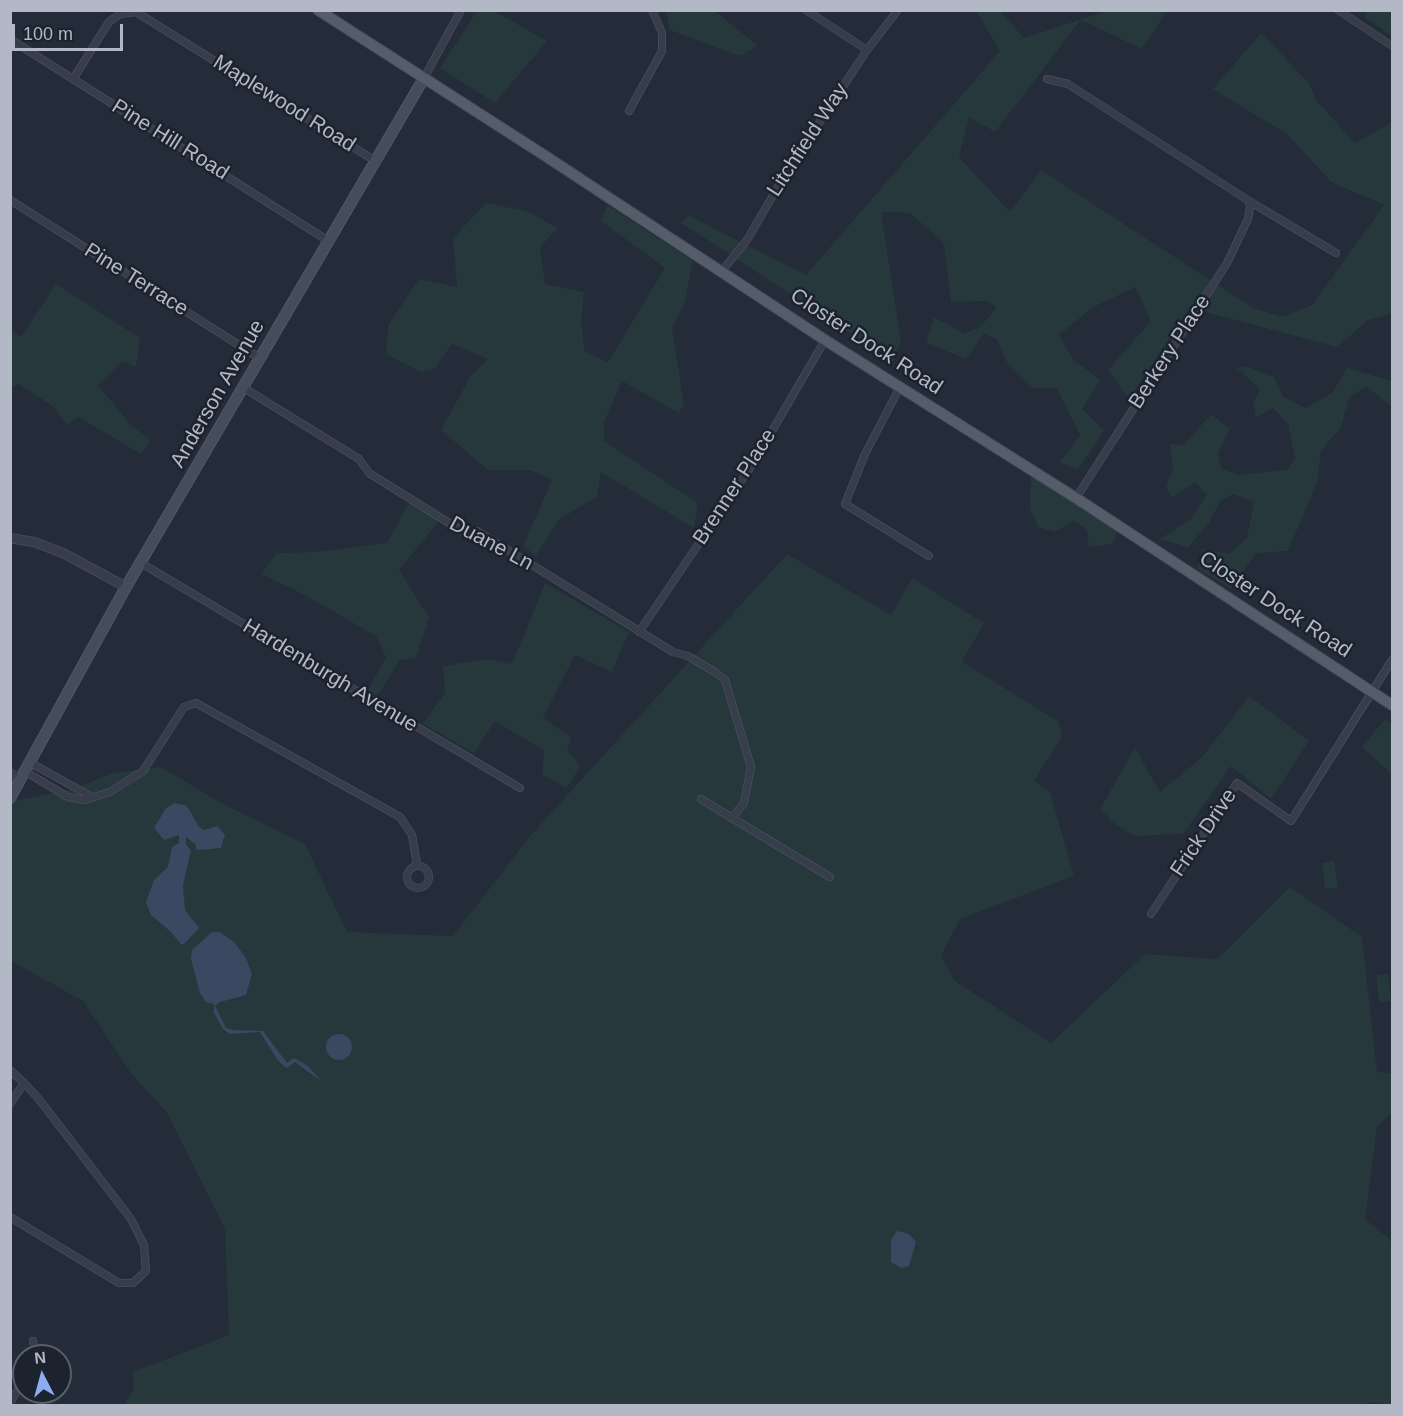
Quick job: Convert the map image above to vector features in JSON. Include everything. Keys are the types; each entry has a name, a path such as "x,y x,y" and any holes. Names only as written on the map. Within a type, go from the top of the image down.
{"main road":[{"name":"Closter Dock Road","path":"318,10 825,340 1076,498 1392,705"},
{"name":"Anderson Avenue","path":"10,798 126,587 377,162 424,78"}],"street":[{"name":"Anderson Avenue","path":"424,78 460,10"},
{"path":"629,111 662,51 662,33 652,10"},
{"path":"806,10 867,50"},
{"name":"Litchfield Way","path":"721,272 747,240 786,173 867,50 898,10"},
{"path":"1338,10 1392,46"},
{"name":"Maplewood Road","path":"73,79 109,22 120,14 129,12 142,15 377,162"},
{"name":"Pine Hill Road","path":"10,39 330,242"},
{"path":"1047,79 1068,84 1249,201 1336,253"},
{"name":"Pine Terrace","path":"10,200 261,359"},
{"name":"Berkery Place","path":"1076,498 1227,263 1248,219 1249,201"},
{"name":"Brenner Place","path":"639,632 754,462 825,340"},
{"path":"900,387 865,454 845,504 929,556"},
{"name":"Duane Ln","path":"244,388 359,459 369,473 462,531 477,531 639,632 673,652 688,656 725,680 751,767 744,803 732,818"},
{"path":"10,538 34,542 63,553 126,587"},
{"name":"Hardenburgh Avenue","path":"141,563 520,788"},
{"path":"1372,692 1392,660"},
{"name":"Frick Drive","path":"1150,914 1237,783 1291,821 1372,692"},
{"path":"10,772 26,771 68,797 85,800 110,792 142,771 153,759 184,707 195,703 400,817 412,835 417,865"},
{"path":"701,799 830,877"},
{"path":"10,1070 24,1083 131,1219 144,1245 146,1271 133,1284 119,1283 10,1217"},
{"path":"10,1104 24,1083"}],"shaded area":[{"path":"477,11 494,11 547,41 495,103 440,68"},
{"path":"666,11 715,11 758,46 739,56 670,30"},
{"path":"976,11 1000,11 1024,38 1106,11 1167,11 1142,49 1081,20 995,132 969,117 959,157 1010,212 1041,170 1253,308 1283,317 1312,305 1384,205 1331,182 1288,135 1213,89 1261,33 1309,83 1316,100 1355,143 1392,122 1392,314 1368,320 1337,347 1190,308 1129,399 1108,370 1151,321 1135,287 1092,308 1059,335 1074,360 1100,380 1082,409 1104,430 1078,470 1060,462 1080,435 1057,388 1033,388 1006,361 998,340 984,333 966,359 926,343 934,317 965,334 981,326 997,307 986,301 951,302 944,243 910,213 881,212 901,342 893,361 680,222 690,216 806,275 1000,51"},
{"path":"1366,11 1392,12 1392,36 1364,17"},
{"path":"486,203 526,211 558,228 540,247 545,284 584,292 581,321 585,352 608,362 665,268 601,221 607,205 693,261 685,301 672,327 684,405 679,413 622,381 604,422 604,441 698,503 694,528 601,472 597,497 558,520 536,556 523,546 552,480 530,470 488,470 441,430 470,377 488,359 452,344 434,369 421,372 386,354 388,325 419,279 457,287 453,238"},
{"path":"56,284 140,338 136,367 122,361 98,385 130,424 150,440 141,454 78,417 67,426 54,407 19,384 11,388 11,329 21,337"},
{"path":"1246,366 1274,377 1283,397 1306,408 1333,392 1347,368 1392,381 1392,407 1366,386 1349,398 1341,427 1321,451 1317,483 1288,551 1256,553 1231,589 1197,569 1202,549 1230,554 1247,538 1254,502 1233,494 1221,500 1209,523 1188,547 1160,539 1191,519 1207,494 1195,483 1172,497 1166,486 1173,467 1170,444 1184,445 1211,414 1230,429 1218,453 1221,468 1239,475 1287,470 1295,458 1288,424 1273,408 1256,418 1253,402 1260,390 1237,368"},
{"path":"1031,475 1118,530 1112,544 1089,547 1087,530 1074,520 1055,532 1038,527 1030,508"},
{"path":"409,502 440,520 399,570 429,617 416,658 400,660 376,698 367,692 386,657 376,636 301,593 261,574 277,553 316,552 387,543"},
{"path":"787,554 891,615 912,578 984,623 962,662 1058,721 1062,736 1034,781 1050,792 1074,876 960,919 941,956 955,981 1051,1043 1145,954 1218,959 1290,887 1362,937 1377,1072 1392,1073 1392,1112 1377,1128 1365,1219 1392,1241 1392,1405 1369,1402 1365,1406 124,1405 134,1388 133,1372 229,1335 225,1229 167,1113 130,1072 83,1001 11,961 10,802 73,789 113,773 161,767 225,805 305,844 347,932 453,936 530,836"},
{"path":"545,583 629,632 612,672 575,655 543,718 571,737 567,751 581,766 566,788 542,774 544,751 495,721 474,753 423,724 445,693 443,666 486,659 512,664"},
{"path":"1249,696 1309,741 1271,799 1231,766 1183,834 1134,836 1112,822 1100,809 1135,748 1160,792 1201,758"},
{"path":"1385,719 1392,724 1392,774 1362,747"},
{"path":"1334,861 1338,888 1325,889 1322,863"},
{"path":"1388,974 1391,1001 1379,1002 1376,975"}],"water":[{"path":"175,803 187,806 199,827 204,830 217,826 225,835 221,848 200,850 196,849 196,845 186,837 186,845 191,850 183,885 185,910 199,928 184,944 181,944 151,915 146,902 154,880 168,867 172,847 179,843 179,835 164,840 154,828 166,808"},
{"path":"212,932 219,932 234,942 246,958 252,974 246,995 220,1002 215,1006 226,1028 263,1031 287,1063 294,1058 308,1066 321,1081 295,1062 286,1068 277,1059 260,1032 230,1034 223,1029 214,1013 214,1004 206,1002 200,993 191,959 192,950"},
{"path":"339,1034 348,1038 352,1047 348,1056 339,1060 330,1056 326,1047 330,1038"},
{"path":"897,1231 909,1234 916,1242 909,1266 901,1268 891,1262 891,1240"}]}
